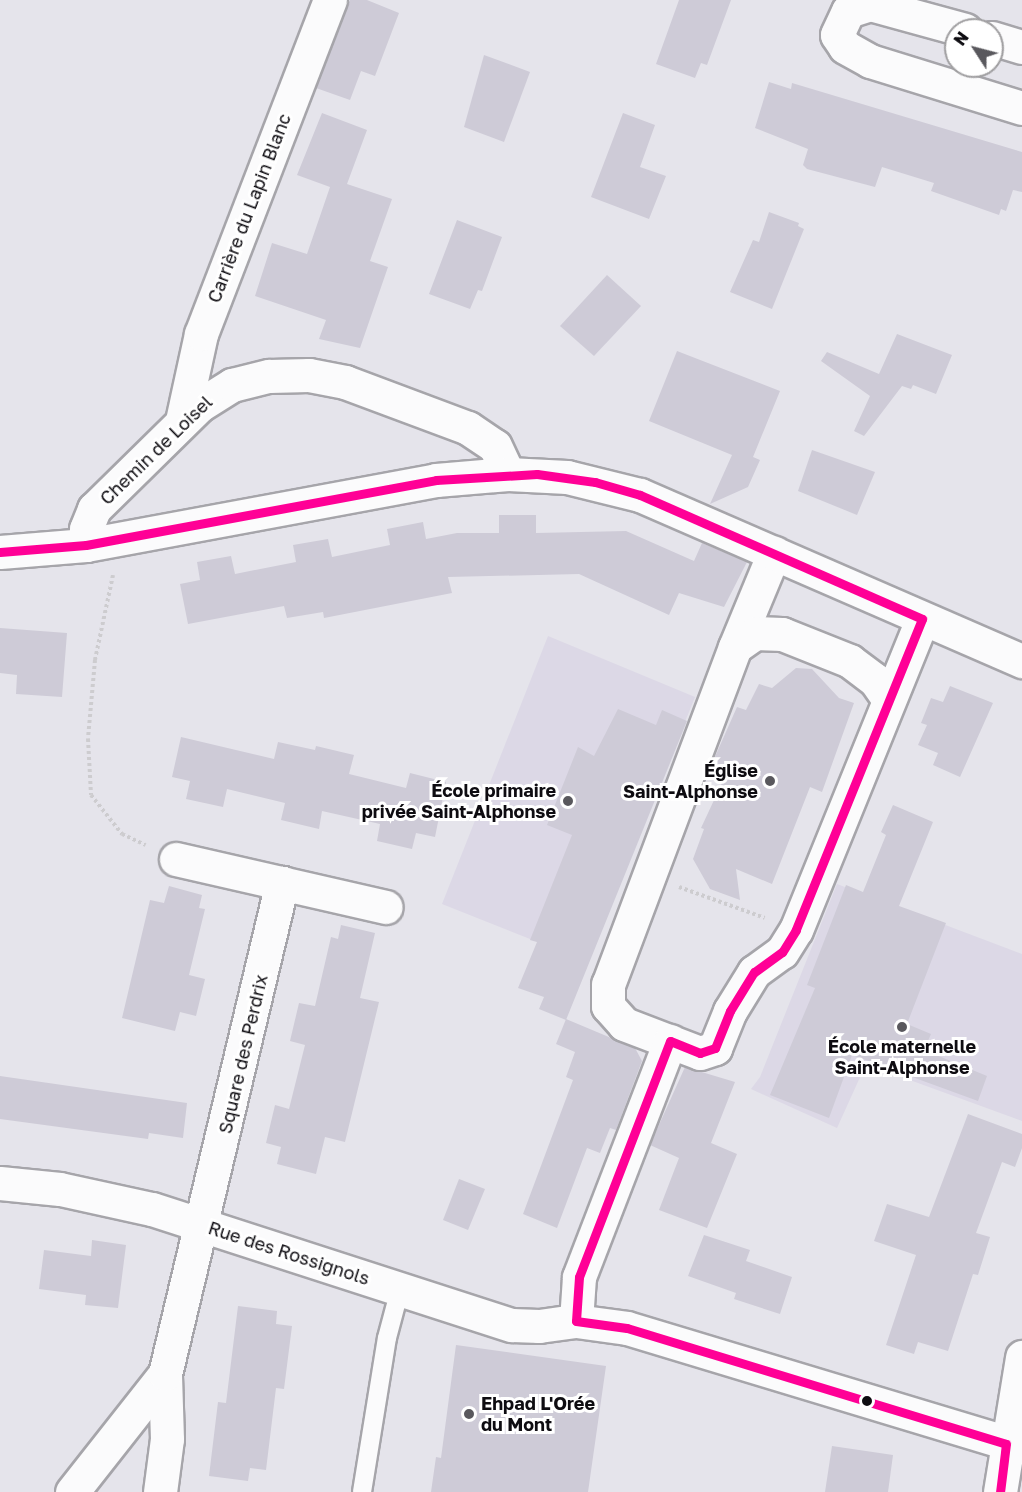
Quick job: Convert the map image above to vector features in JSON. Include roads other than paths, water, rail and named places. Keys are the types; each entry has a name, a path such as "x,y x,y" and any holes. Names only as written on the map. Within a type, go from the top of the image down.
{"street":[{"name":"Carrière du Lapin Blanc","path":"182,421 208,316 330,0"},
{"path":"944,24 874,3 860,5 848,11 837,31 841,43 870,61 1022,108"},
{"path":"1004,42 1022,47"},
{"name":"Chemin de Loisel","path":"86,545 86,529 94,509 182,421 232,385 269,376 309,375 394,399 468,428 495,446 508,474"},
{"path":"0,552 86,545 436,480 508,474 567,477 619,488 1022,661"},
{"path":"774,553 647,875 608,984 608,1006 624,1024 665,1055 700,1053 715,1048 730,1011 754,972 782,952 796,930 887,697 922,618"},
{"path":"735,647 755,633 782,634 850,661 875,680 887,697"},
{"path":"176,859 386,907"},
{"name":"Square des Perdrix","path":"165,1374 203,1225 282,883"},
{"path":"576,1321 579,1277 665,1055"},
{"name":"Rue des Rossignols","path":"0,1183 120,1201 203,1225 512,1324 539,1326 576,1321 627,1328 1014,1446"},
{"path":"1000,1492 1014,1446 1022,1357"},
{"path":"72,1492 165,1374"},
{"path":"160,1492 167,1439 165,1374"}],"lane":[{"path":"362,1492 387,1338 400,1289"}],"place":[{"name":"Église Saint-Alphonse","path":"770,781"},
{"name":"École primaire privée Saint-Alphonse","path":"568,801"},
{"name":"École maternelle Saint-Alphonse","path":"902,1027"},
{"name":"Ehpad L'Orée du Mont","path":"469,1414"}]}
